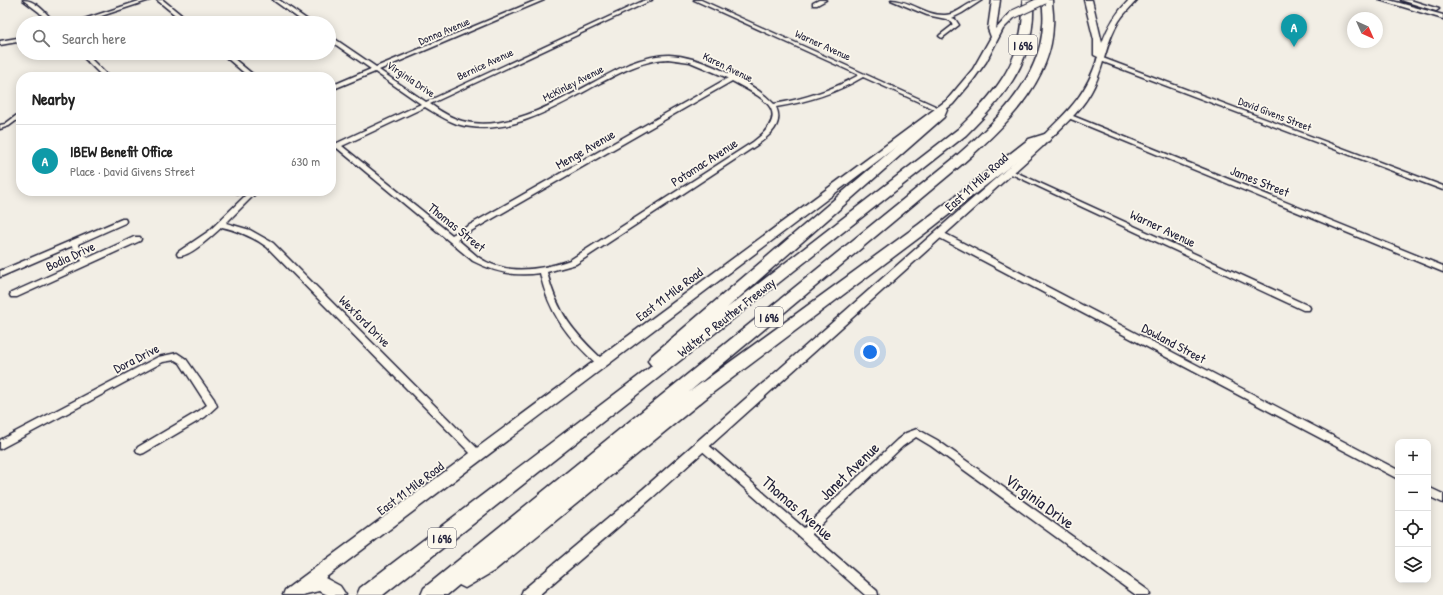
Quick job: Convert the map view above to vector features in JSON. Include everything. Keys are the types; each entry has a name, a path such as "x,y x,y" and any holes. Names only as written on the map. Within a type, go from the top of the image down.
{"highway":[{"name":"Walter P Reuther Freeway","path":"367,595 517,480 947,144 975,120 1003,87 1017,62 1027,30 1030,8 1028,0"},
{"name":"Walter P Reuther Freeway","path":"431,595 957,162 999,125 1028,88 1043,53 1049,27 1045,0"},
{"path":"517,480 924,129 940,115 941,110"},
{"path":"439,595 487,564 576,494 705,388 923,228 1033,142 1045,138"}],"main road":[{"path":"994,36 992,29 996,0"},
{"name":"East 11 Mile Road","path":"294,592 935,112 941,110 973,75 994,36 1006,21 1014,14 1045,0"},
{"path":"1087,0 1098,40 1098,54 1100,59"},
{"name":"East 11 Mile Road","path":"528,595 702,445 1010,171 1068,116 1087,93 1097,73 1100,59 1112,24 1124,7 1133,0"},
{"path":"294,592 317,584 325,584 337,593"}],"street":[{"path":"28,0 46,16"},
{"path":"97,16 147,0"},
{"path":"160,0 179,16"},
{"path":"276,0 299,16"},
{"name":"Donna Avenue","path":"376,70 541,0"},
{"name":"Bernice Avenue","path":"336,146 649,0"},
{"name":"Warner Avenue","path":"697,0 941,110"},
{"path":"815,4 823,0"},
{"path":"894,0 932,15 947,17 953,20 956,25 942,36"},
{"path":"947,17 954,15 978,0"},
{"path":"1383,0 1435,12 1443,11"},
{"path":"1405,0 1435,12 1443,17"},
{"path":"0,37 16,36"},
{"path":"0,43 16,40"},
{"name":"Virginia Drive","path":"336,42 426,104 455,121 468,125 487,126"},
{"name":"Karen Avenue","path":"668,57 700,64 763,96 773,106"},
{"name":"McKinley Avenue","path":"487,126 514,122 552,105 634,64 656,58 668,57"},
{"name":"David Givens Street","path":"1100,59 1443,188"},
{"path":"89,60 101,72"},
{"path":"232,60 247,72"},
{"path":"336,86 376,70"},
{"path":"773,106 796,102 821,95 838,89 863,75"},
{"name":"Menge Avenue","path":"451,239 731,79"},
{"name":"Potomac Avenue","path":"543,271 573,262 762,138 771,130 774,124 776,111 773,106"},
{"name":"James Street","path":"1068,116 1443,269"},
{"path":"0,127 6,125 16,118"},
{"name":"Thomas Street","path":"336,149 476,259 490,267 507,271 520,273 543,271"},
{"name":"Warner Avenue","path":"1010,171 1306,308"},
{"path":"181,254 205,239 222,225 250,196"},
{"path":"0,274 122,221"},
{"name":"Wexford Drive","path":"222,225 246,230 258,236 270,245 478,454"},
{"name":"Dowland Street","path":"939,234 1395,473"},
{"name":"Bodia Drive","path":"14,295 137,239"},
{"path":"73,243 86,262"},
{"path":"543,271 550,298 559,317 581,345 601,363"},
{"name":"Dora Drive","path":"0,445 161,359 177,356 183,361 211,402 212,406 202,414 140,450"},
{"name":"Virginia Drive","path":"916,433 934,443 1145,595"},
{"name":"Janet Avenue","path":"804,534 900,443 916,433"},
{"name":"Thomas Avenue","path":"702,445 874,595"},
{"path":"1431,493 1443,499"}],"place":[{"name":"IBEW Benefit Office","path":"1294,47"}]}
